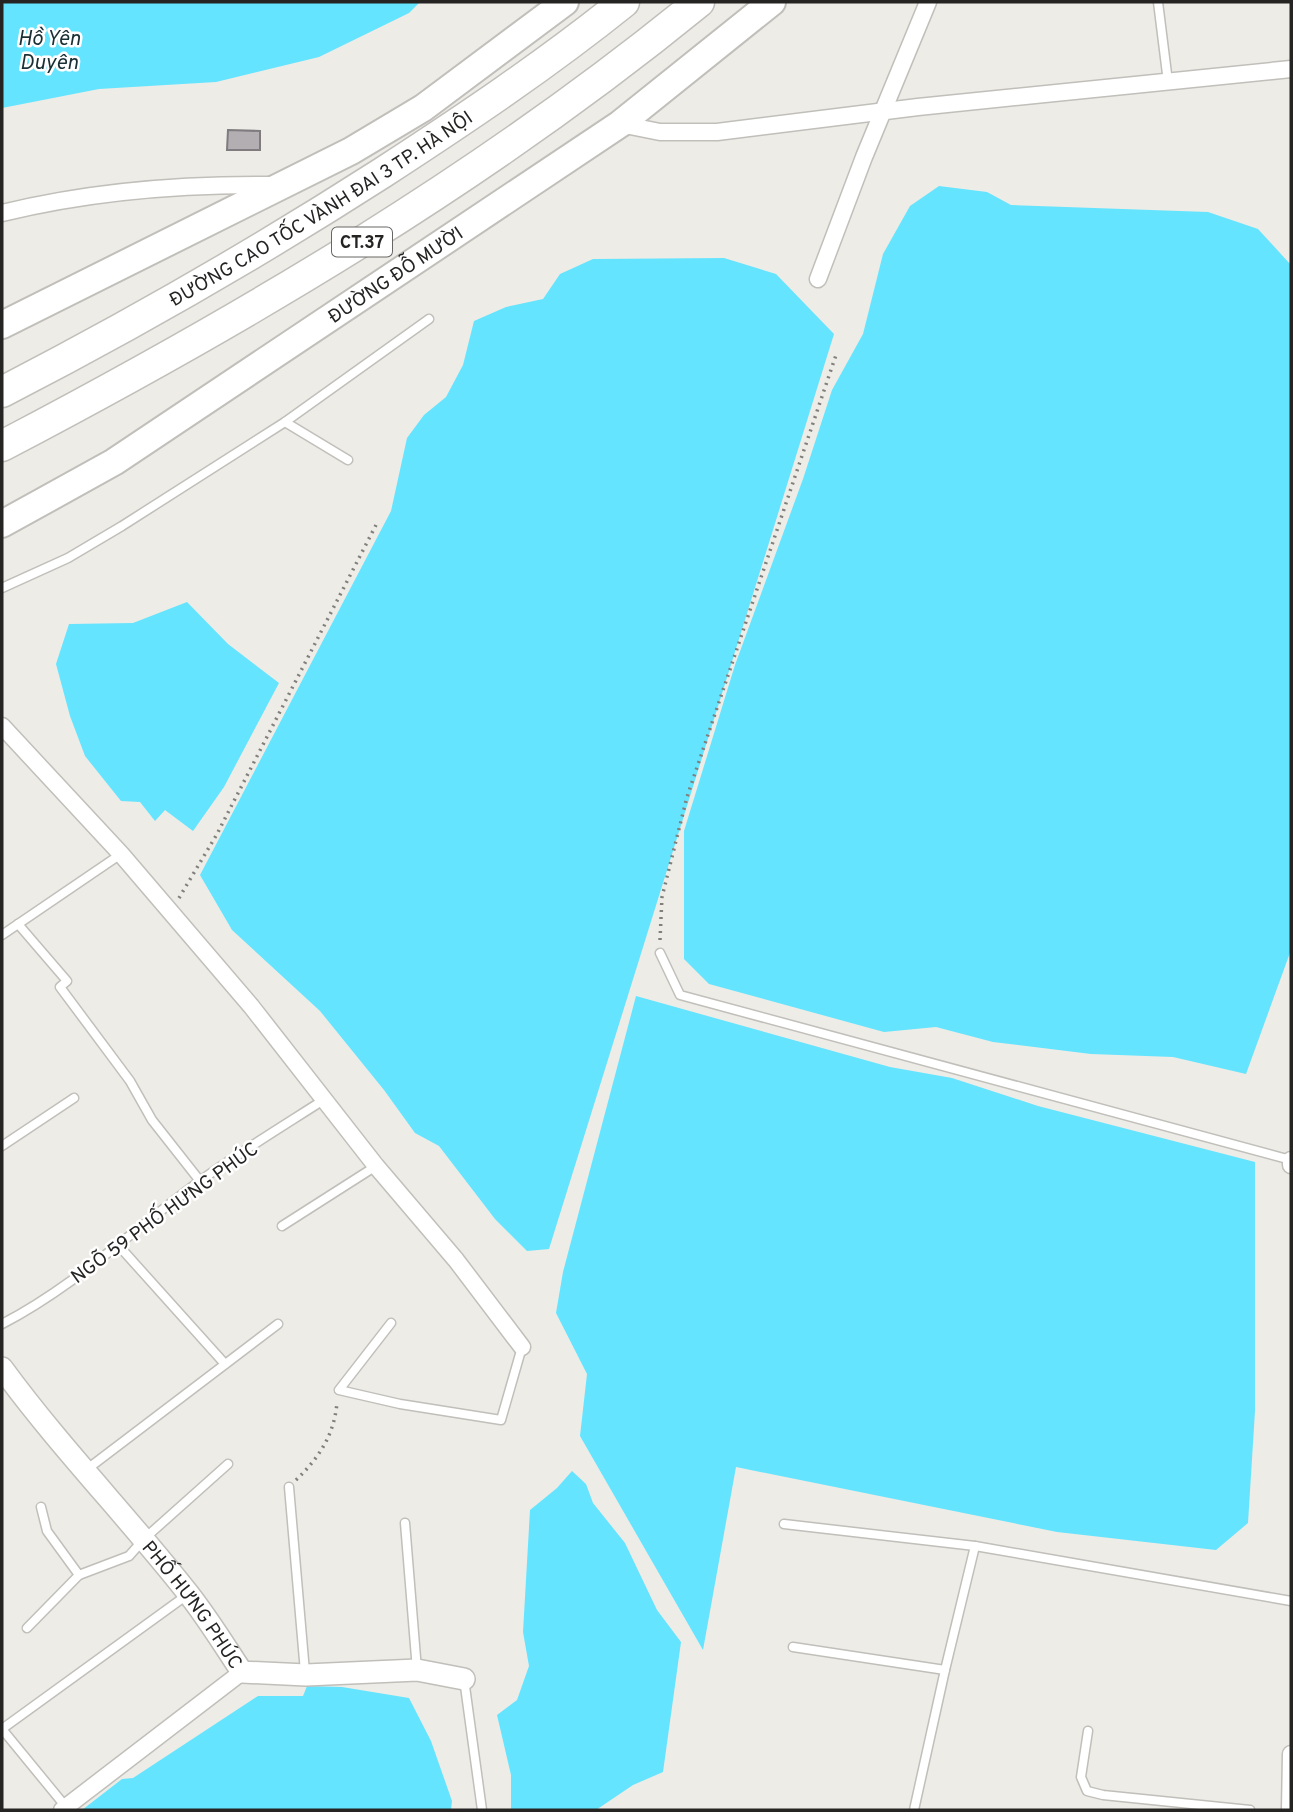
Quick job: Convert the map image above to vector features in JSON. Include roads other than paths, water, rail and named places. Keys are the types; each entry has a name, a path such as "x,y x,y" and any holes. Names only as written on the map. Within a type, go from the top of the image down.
{"highway":[{"name":"ĐƯỜNG CAO TỐC VÀNH ĐAI 3 TP. HÀ NỘI","path":"2,392 73,356 277,240 440,135 528,74 624,2"},
{"name":"CT.37","path":"2,446 96,397 302,280 553,115 646,46 699,2"}],"main road":[{"path":"2,325 351,151 424,108 565,2"},
{"name":"ĐƯỜNG ĐỖ MƯỜI","path":"2,524 114,462 620,124 772,2"}],"street":[{"path":"818,279 864,157 928,2"},
{"path":"620,124 688,134 1168,82 1290,72"},
{"path":"2,213 79,196 215,185 283,185"},
{"path":"2,726 170,911 325,1098 376,1166 456,1260 522,1347"},
{"name":"PHỐ HƯNG PHÚC","path":"2,1368 39,1418 189,1594 242,1672 306,1675 417,1670 464,1679"},
{"path":"64,1808 242,1672"},
{"path":"1290,1810 1291,1754"}],"lane":[{"path":"1158,2 1168,82"},
{"path":"2,588 68,558 122,526 285,422 429,319"},
{"path":"285,422 348,460"},
{"path":"2,935 121,854"},
{"path":"18,924 67,981 60,987 131,1082 152,1120 200,1181"},
{"path":"660,953 680,995 1291,1162"},
{"path":"2,1146 74,1098"},
{"name":"NGÕ 59 PHỐ HƯNG PHÚC","path":"2,1324 34,1307 119,1246 200,1181 325,1098"},
{"path":"282,1226 376,1166"},
{"path":"119,1246 225,1364"},
{"path":"391,1323 339,1390 400,1404 500,1420 522,1347"},
{"path":"86,1470 278,1324"},
{"path":"27,1628 79,1575 129,1556 144,1539 228,1464"},
{"path":"289,1487 306,1675"},
{"path":"41,1507 47,1531 79,1575"},
{"path":"405,1523 417,1670"},
{"path":"784,1524 975,1546 1291,1601"},
{"path":"914,1810 975,1546"},
{"path":"64,1808 2,1729 189,1594"},
{"path":"793,1647 945,1670"},
{"path":"464,1679 482,1810"},
{"path":"1088,1731 1080,1777 1087,1791 1103,1795 1250,1810"}],"water":[{"name":"Hồ Yên Duyên","path":"2,2 420,2 409,13 319,57 216,82 99,89 2,108"},
{"path":"939,186 987,192 1011,205 1208,212 1258,229 1291,265 1291,950 1246,1074 1173,1057 1091,1054 993,1042 936,1027 884,1032 709,984 684,959 684,831 735,665 803,479 832,390 863,334 883,254 910,206"},
{"path":"724,258 776,274 834,334 549,1249 527,1251 495,1219 439,1146 415,1133 320,1011 232,930 200,875 391,511 407,438 424,415 446,397 463,365 474,321 506,307 543,299 560,274 593,259"},
{"path":"187,602 228,644 279,683 224,787 193,831 165,810 155,821 140,802 121,801 85,756 70,716 56,664 69,624 133,623"},
{"path":"636,996 890,1067 952,1078 1038,1106 1255,1162 1255,1411 1248,1523 1216,1550 1057,1532 736,1467 703,1650 580,1436 587,1374 556,1313 563,1272"},
{"path":"572,1471 586,1484 593,1503 625,1543 657,1610 681,1642 663,1772 633,1785 596,1810 511,1810 511,1775 497,1715 517,1700 529,1666 523,1632 530,1510 557,1488"},
{"path":"307,1686 342,1687 409,1698 431,1741 452,1801 451,1810 82,1810 122,1779 133,1778 258,1696 303,1696"}]}
